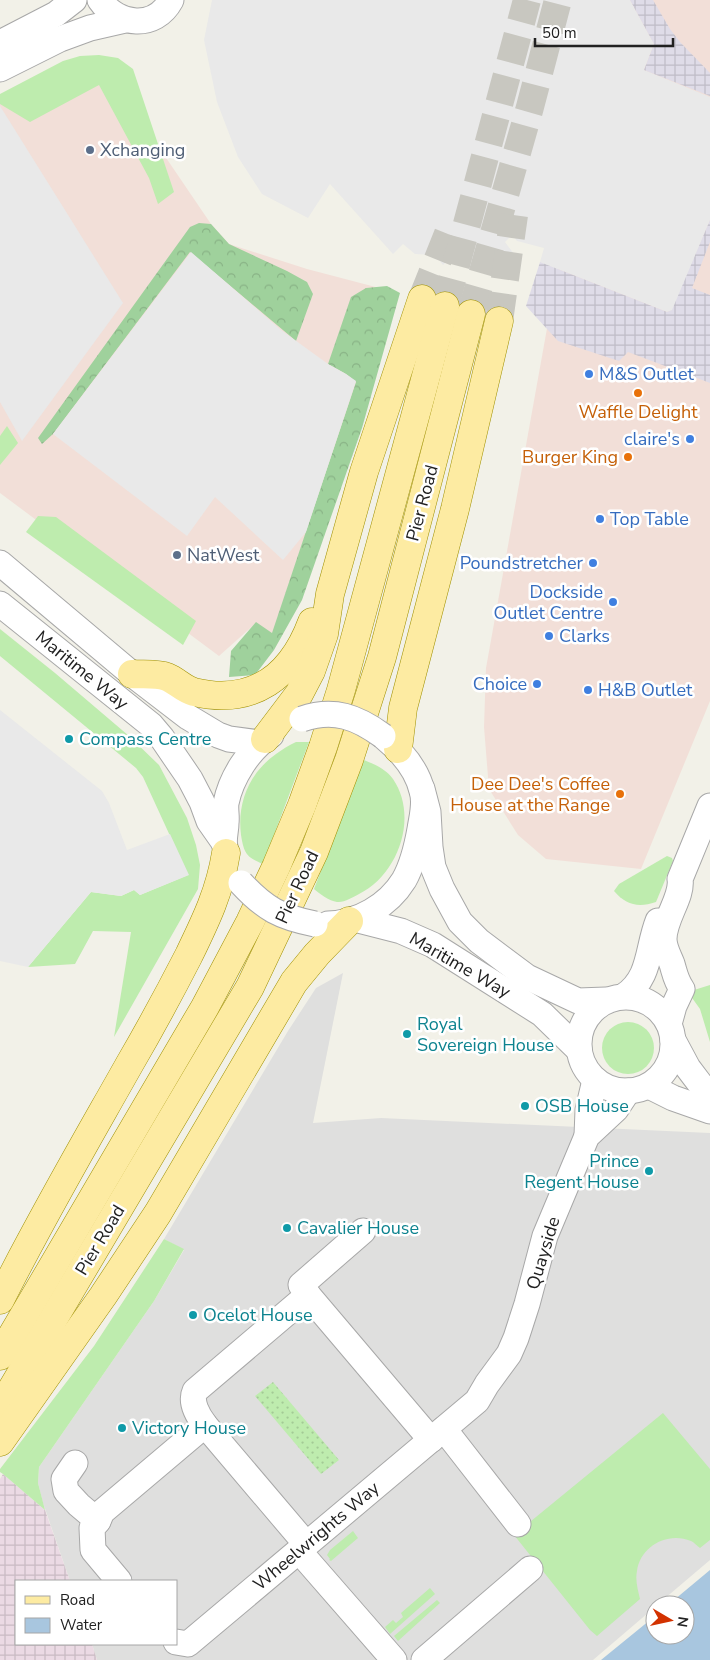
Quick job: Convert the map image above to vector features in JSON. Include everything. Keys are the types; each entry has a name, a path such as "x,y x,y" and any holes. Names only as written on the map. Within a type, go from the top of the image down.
{"main road":[{"name":"Pier Road","path":"0,1356 205,1007 250,922 276,867 323,748 380,550 433,302 364,472 330,594"},
{"name":"Pier Road","path":"0,1409 250,988 314,852 349,760 382,657 471,314"},
{"path":"391,743 403,708 455,509 499,321"},
{"path":"132,674 166,676 187,690 209,694 237,693 259,687 277,676 289,665 301,649 320,601 330,594"},
{"path":"262,741 299,694 312,671 324,634 330,594"},
{"path":"0,1300 63,1180 146,1037 176,981 213,904 223,871 225,847"},
{"path":"0,1442 103,1296 158,1213 294,982 317,954 352,920"}],"street":[{"path":"0,43 56,14 74,0"},
{"path":"100,0 114,15 125,20 138,22 150,19 160,13 172,0"},
{"path":"0,69 60,39 90,28 125,20"},
{"name":"Maritime Way","path":"0,563 132,674 203,728 229,739 262,741"},
{"name":"Maritime Way","path":"0,604 151,725 190,779 241,883 256,899 274,911 294,920 315,924 352,920 401,931 433,945 542,1014 579,1050"},
{"path":"225,847 226,807 230,788 243,764 262,741 302,719 327,714 341,715 359,720 391,743 411,766 422,789 424,798 414,857 404,880 390,898 372,911 352,920"},
{"name":"Maritime Way","path":"422,789 428,812 433,866 442,889 460,922 480,941 527,977 578,1001 615,998"},
{"path":"638,1089 660,1078 668,1066 672,1054 671,1032 674,1006 682,989 677,983 664,939 666,924 681,886 680,879 710,806"},
{"path":"680,879 673,884 656,925 643,977 637,986 594,1009 584,1021 579,1035 579,1050 587,1072 595,1080 610,1089 638,1089 673,1098 710,1111"},
{"path":"615,998 638,998 651,1003 662,1012 688,1068 710,1097"},
{"name":"Quayside","path":"499,1369 509,1354 516,1338 545,1236 587,1136 588,1110 595,1080"},
{"name":"Quayside","path":"587,1136 638,1089"},
{"path":"363,1231 301,1285 308,1295 438,1434 518,1524"},
{"path":"308,1295 195,1391 193,1395 196,1411 204,1425 394,1660"},
{"name":"Wheelwrights Way","path":"182,1643 303,1548 477,1401 499,1369"},
{"path":"118,1580 93,1550 92,1528 102,1512 204,1425"},
{"path":"75,1463 64,1479 66,1491 98,1521"},
{"path":"433,1657 530,1569"}],"shaded area":[{"path":"212,0 630,0 654,44 644,70 710,97 710,220 673,310 667,312 540,262 544,248 517,241 512,235 505,242 514,254 492,274 479,259 469,269 455,254 443,265 435,255 415,254 403,244 393,254 330,184 308,218 262,194 238,157 217,102 204,40"},
{"path":"606,0 710,0 710,701 641,869 546,859 518,835 489,789 484,727 486,668"},
{"path":"630,0 653,0 680,42 710,73 710,96 644,70 654,44"},
{"path":"103,65 211,224 229,244 307,269 387,290 272,634 256,623 219,656 0,493 0,95"},
{"path":"0,106 123,303 22,441 0,402"},
{"path":"710,220 710,242 692,288 710,295 710,383 628,352 619,361 558,341 526,306 540,262 667,312 672,310"},
{"path":"191,252 281,330 328,364 356,381 306,532 283,560 215,497 187,536 53,434"},
{"path":"0,710 102,791 109,803 127,850 170,834 189,875 140,895 134,890 121,896 91,892 28,967 0,961"},
{"path":"343,973 313,1123 381,1118 710,1133 710,1560 669,1595 645,1595 645,1616 593,1660 97,1660 92,1645 178,1645 178,1580 70,1580 43,1503 38,1483 39,1467 154,1301 184,1250 164,1239 288,1031 316,988"},
{"path":"3,1474 45,1510 70,1580 15,1580 15,1645 92,1645 97,1660 0,1660 0,1479"}],"green space":[{"path":"99,55 118,58 133,69 174,192 158,204 149,178 99,85 30,122 0,104 0,94 63,61 80,56"},
{"path":"199,223 211,224 229,244 307,282 313,294 296,341 190,252 53,434 42,444 38,438 190,227"},
{"path":"387,286 400,293 362,428 302,600 274,650 255,675 229,677 231,651 256,622 272,633 356,382 328,364 351,297 366,288"},
{"path":"7,426 18,443 0,465 0,436"},
{"path":"38,516 56,517 196,621 183,645 26,532"},
{"path":"0,629 129,736 159,765 187,818 196,845 200,865 198,889 114,1037 131,932 93,931 75,964 28,967 91,892 121,896 134,890 140,895 188,875 143,777 136,768 0,656"},
{"path":"296,742 309,742 263,864 249,856 243,846 240,823 243,800 259,770 276,754"},
{"path":"364,760 376,765 393,779 401,794 404,810 404,827 394,859 384,873 373,885 359,894 345,901 337,902 328,899 314,889"},
{"path":"667,856 672,858 673,861 656,902 644,905 633,904 623,899 614,891 619,884"},
{"path":"710,985 710,1042 700,1009 690,995 694,990"},
{"path":"623,1022 633,1022 647,1029 654,1043 654,1053 647,1067 633,1074 623,1074 613,1070 606,1063 602,1053 602,1043 606,1033 613,1026"},
{"path":"164,1239 184,1249 154,1301 39,1467 38,1483 45,1510 0,1472 0,1469 94,1346"},
{"path":"273,1382 339,1460 321,1474 255,1396"},
{"path":"663,1413 710,1469 710,1540 700,1548 691,1541 673,1538 656,1543 649,1548 639,1562 636,1574 640,1599 597,1636 590,1630 514,1535"},
{"path":"353,1531 358,1538 331,1561 329,1560 327,1555 330,1550"},
{"path":"430,1588 435,1594 390,1634 385,1627 393,1620 396,1623 403,1617 401,1613"},
{"path":"437,1600 440,1603 398,1641 394,1636"}],"water":[{"path":"710,1570 710,1660 601,1660 645,1624 645,1645 695,1645 695,1595 680,1595"}],"tunnel":[{"path":"445,306 527,0"},
{"path":"471,314 530,107 558,0"},
{"path":"499,321 514,215"},
{"path":"422,299 452,224"}],"place":[{"name":"Xchanging","path":"90,150"},
{"name":"M&S Outlet","path":"589,374"},
{"name":"Waffle Delight","path":"638,393"},
{"name":"claire's","path":"690,439"},
{"name":"Burger King","path":"628,457"},
{"name":"Top Table","path":"600,519"},
{"name":"NatWest","path":"177,555"},
{"name":"Poundstretcher","path":"593,563"},
{"name":"Dockside Outlet Centre","path":"613,602"},
{"name":"Clarks","path":"549,636"},
{"name":"Choice","path":"537,684"},
{"name":"H&B Outlet","path":"588,690"},
{"name":"Compass Centre","path":"69,739"},
{"name":"Dee Dee's Coffee House at the Range","path":"620,794"},
{"name":"Royal Sovereign House","path":"407,1034"},
{"name":"OSB House","path":"525,1106"},
{"name":"Prince Regent House","path":"649,1171"},
{"name":"Cavalier House","path":"287,1228"},
{"name":"Ocelot House","path":"193,1315"},
{"name":"Victory House","path":"122,1428"}]}
